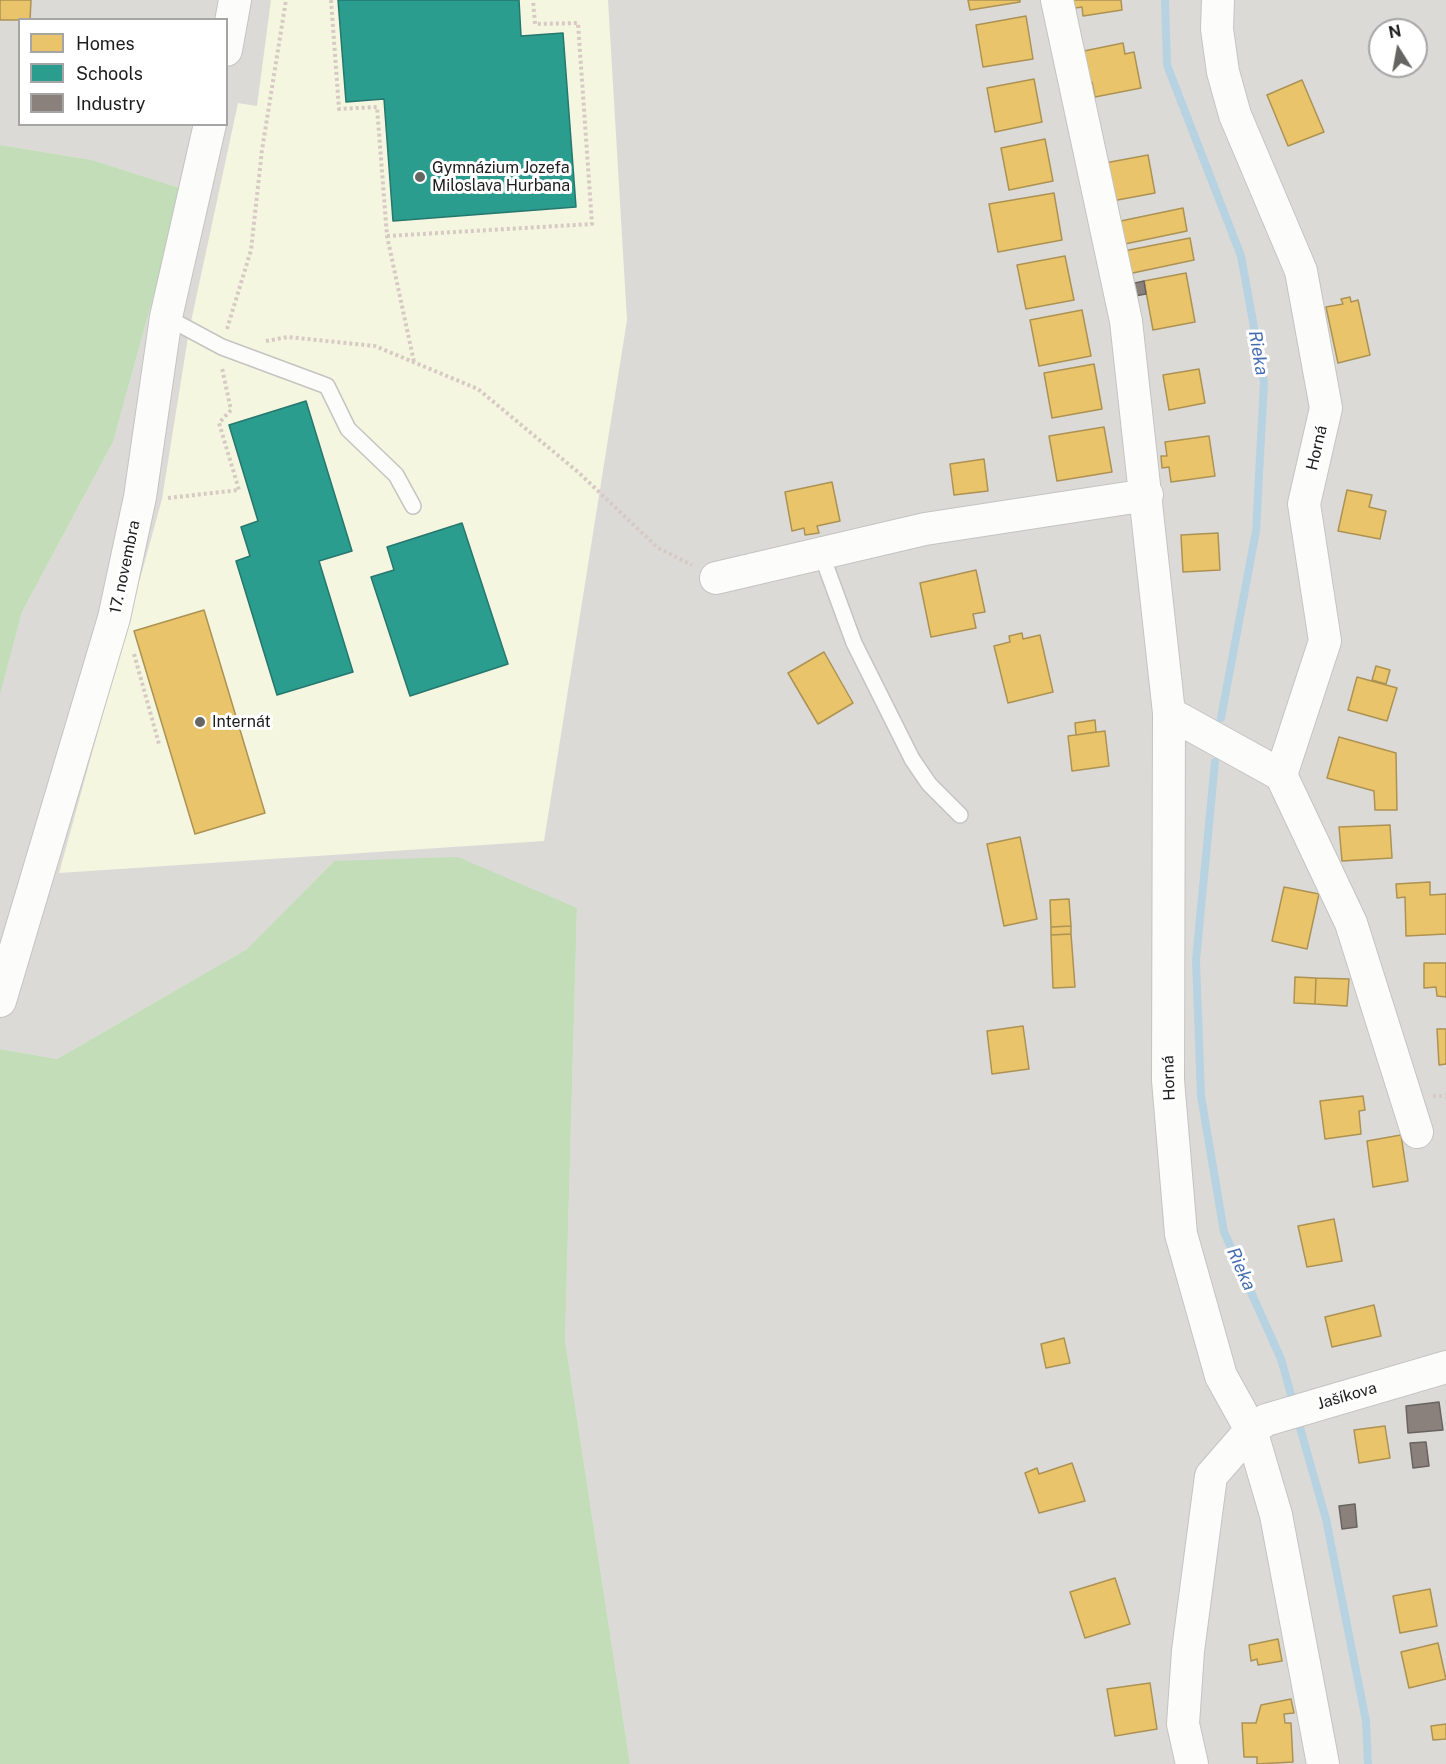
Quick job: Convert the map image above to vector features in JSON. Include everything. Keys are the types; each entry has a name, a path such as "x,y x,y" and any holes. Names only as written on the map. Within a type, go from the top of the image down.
{"street":[{"path":"228,39 235,0"},
{"name":"Horná","path":"1057,0 1126,321 1147,495 1169,713 1168,1080 1181,1234 1221,1376 1258,1425 1323,1764"},
{"name":"Horná","path":"1218,0 1217,29 1223,72 1235,115 1301,271 1326,408 1304,504 1325,641 1281,775"},
{"name":"17. novembra","path":"0,1000 114,618 140,497 166,317 210,126"},
{"path":"716,578 925,529 1147,495"},
{"path":"1169,713 1281,775 1351,923 1417,1132"},
{"name":"Jašíkova","path":"1258,1425 1335,1399 1446,1367"},
{"path":"1192,1764 1183,1724 1188,1652 1211,1476 1258,1425"}],"lane":[{"path":"166,317 222,347 327,386 348,429 396,475 413,506"},
{"path":"821,553 854,643 912,759 929,784 960,815"}],"path":[{"path":"140,497 162,498 239,490 219,423 231,410 222,374 222,347 251,250 262,150 286,0"},
{"path":"331,0 339,109 377,107 387,236 414,362"},
{"path":"387,236 591,224 578,22 535,24 533,0"},
{"path":"222,347 288,337 375,346 478,389 578,472 658,548 716,578"},
{"path":"114,618 129,636 159,744"}],"shaded area":[{"path":"0,0 1446,0 1446,1764 630,1764 565,1340 577,908 334,861 247,949 57,1059 0,1049 0,695 22,612 113,442 183,189 92,160 0,145"},
{"path":"271,0 608,0 627,320 544,841 59,873 162,499 189,331 238,103 257,106"}],"green space":[{"path":"0,145 92,160 183,189 113,442 22,612 0,695"},
{"path":"458,857 577,908 565,1340 630,1764 0,1764 0,1049 57,1059 247,949 334,861"}],"building: Homes":[{"path":"0,0 31,0 30,18 0,20"},
{"path":"968,0 1020,0 1020,2 970,10"},
{"path":"1067,0 1121,0 1122,10 1083,16 1082,7 1069,9"},
{"path":"1026,16 1033,59 983,67 976,25"},
{"path":"1123,43 1125,54 1134,52 1141,88 1095,97 1092,82 1087,83 1084,51"},
{"path":"1034,79 1042,122 995,132 987,88"},
{"path":"1302,80 1324,132 1288,146 1267,95"},
{"path":"1045,139 1053,181 1009,190 1001,148"},
{"path":"1148,155 1155,193 1112,201 1105,163"},
{"path":"1054,193 1062,240 998,252 989,204"},
{"path":"1183,208 1187,231 1120,245 1116,222"},
{"path":"1190,238 1194,260 1128,274 1124,251"},
{"path":"1065,256 1074,300 1026,309 1017,265"},
{"path":"1186,273 1195,322 1153,330 1144,281"},
{"path":"1350,297 1351,302 1358,300 1370,355 1338,363 1326,307 1343,304 1341,299"},
{"path":"1082,310 1091,356 1039,366 1030,320"},
{"path":"1094,364 1102,409 1052,418 1044,373"},
{"path":"1199,369 1205,403 1169,410 1163,375"},
{"path":"1104,427 1112,472 1057,481 1049,436"},
{"path":"1209,436 1215,476 1171,482 1169,467 1162,468 1161,456 1167,456 1165,442"},
{"path":"984,459 988,491 954,495 950,464"},
{"path":"832,482 840,521 817,526 819,533 805,535 804,528 792,531 785,492"},
{"path":"1347,490 1372,495 1369,507 1386,511 1380,539 1338,531"},
{"path":"1218,533 1220,570 1183,572 1181,535"},
{"path":"976,570 985,612 973,614 976,628 931,637 920,583"},
{"name":"Internát","path":"204,610 265,813 195,834 134,631"},
{"path":"1022,633 1023,639 1040,635 1053,692 1008,703 994,646 1010,642 1009,636"},
{"path":"824,652 853,703 818,724 788,673"},
{"path":"1376,666 1390,670 1386,684 1372,680"},
{"path":"1357,677 1397,688 1387,721 1348,710"},
{"path":"1095,720 1096,732 1076,735 1075,723"},
{"path":"1105,731 1109,766 1072,771 1068,736"},
{"path":"1339,737 1396,753 1397,810 1375,810 1374,791 1327,778"},
{"path":"1390,825 1392,858 1342,861 1339,827"},
{"path":"1020,837 1037,919 1004,926 987,844"},
{"path":"1430,882 1430,895 1446,894 1446,934 1406,936 1405,897 1397,898 1396,884"},
{"path":"1284,887 1319,894 1307,949 1272,941"},
{"path":"1069,899 1071,926 1051,927 1050,900"},
{"path":"1071,926 1071,934 1051,935 1051,927"},
{"path":"1071,934 1075,987 1053,988 1051,935"},
{"path":"1424,963 1446,963 1446,997 1437,996 1436,987 1424,988"},
{"path":"1295,977 1316,978 1315,1004 1294,1003"},
{"path":"1316,978 1349,979 1347,1006 1315,1004"},
{"path":"1023,1026 1029,1069 992,1074 987,1031"},
{"path":"1437,1029 1446,1029 1446,1064 1439,1065"},
{"path":"1363,1096 1365,1110 1359,1111 1361,1134 1325,1139 1320,1101"},
{"path":"1401,1135 1408,1181 1373,1187 1367,1141"},
{"path":"1334,1219 1342,1261 1307,1267 1298,1226"},
{"path":"1374,1305 1381,1336 1332,1347 1325,1317"},
{"path":"1064,1338 1070,1363 1046,1368 1041,1344"},
{"path":"1385,1426 1390,1458 1359,1463 1354,1430"},
{"path":"1072,1463 1085,1501 1039,1513 1025,1473 1037,1468 1039,1474"},
{"path":"1115,1578 1130,1624 1085,1638 1070,1592"},
{"path":"1430,1589 1437,1626 1400,1633 1393,1596"},
{"path":"1278,1639 1282,1661 1258,1665 1257,1659 1251,1661 1249,1645"},
{"path":"1438,1643 1446,1679 1409,1688 1401,1652"},
{"path":"1150,1683 1157,1729 1115,1736 1107,1689"},
{"path":"1291,1699 1294,1713 1284,1714 1285,1723 1291,1723 1293,1762 1257,1764 1257,1757 1244,1757 1242,1723 1256,1723 1261,1705"},
{"path":"1446,1724 1446,1739 1433,1740 1431,1726"}],"building: Schools":[{"path":"338,0 519,0 521,36 563,33 576,207 393,221 384,99 346,102"},
{"path":"306,401 352,551 319,561 353,672 277,695 236,561 250,556 241,527 258,521 229,425"},
{"path":"462,523 508,664 410,696 371,577 394,570 387,547"}],"building: Industry":[{"path":"1144,281 1146,294 1129,297 1126,285"},
{"path":"1439,1402 1443,1430 1408,1433 1406,1406"},
{"path":"1426,1442 1429,1466 1413,1468 1410,1443"},
{"path":"1355,1504 1357,1527 1342,1529 1339,1506"}],"waterway":[{"name":"Rieka","path":"1165,0 1167,65 1241,256 1264,382 1256,531 1221,718"},
{"name":"Rieka","path":"1215,762 1196,960 1201,1096 1224,1232 1281,1359 1294,1405"},
{"name":"Rieka","path":"1297,1417 1326,1519 1366,1721 1368,1764"}],"place":[{"name":"Gymnázium Jozefa Miloslava Hurbana","path":"420,177"},
{"name":"Internát","path":"200,722"}]}
